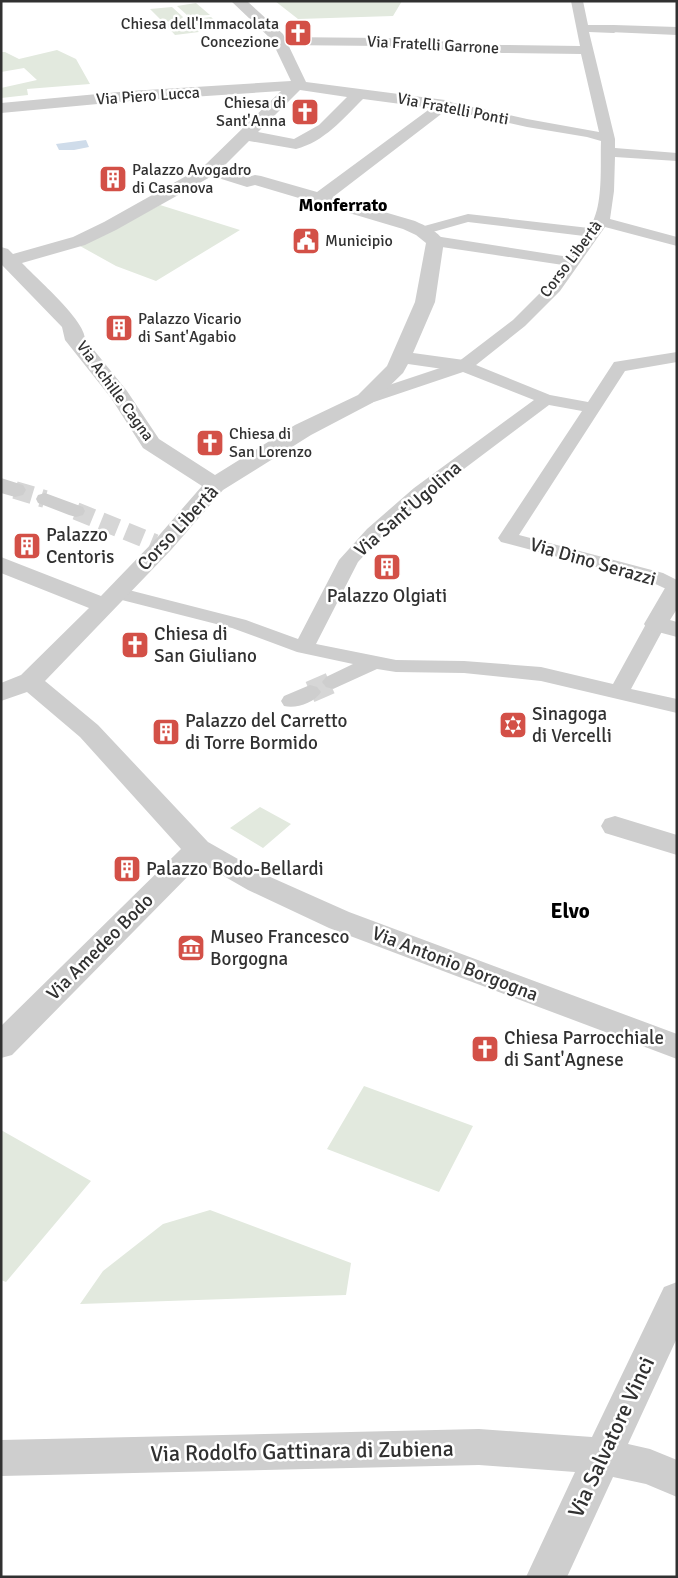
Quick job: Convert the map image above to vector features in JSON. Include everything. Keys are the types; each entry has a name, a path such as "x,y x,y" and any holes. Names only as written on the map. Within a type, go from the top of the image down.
{"street":[{"path":"4,259 79,241 110,226 210,170 296,85 299,81 280,41 238,1"},
{"name":"Corso Libertà","path":"1,693 30,681 59,654 111,600 159,544 215,485 303,430 365,399 464,366 519,323 554,288 598,227 607,191 609,146 586,50 577,1"},
{"path":"583,28 677,31"},
{"name":"Via Fratelli Garrone","path":"280,41 384,42 502,49 586,50"},
{"name":"Via Fratelli Ponti","path":"296,85 445,105 527,123 589,133 609,146 677,157"},
{"name":"Via Piero Lucca","path":"1,108 130,96 296,85"},
{"path":"245,135 296,144 325,128 360,94"},
{"path":"319,199 445,105"},
{"path":"210,170 247,182 256,180 409,225 428,236"},
{"path":"247,182 247,186 428,236 574,262"},
{"path":"428,236 468,218 598,227 677,242"},
{"path":"365,399 396,369 425,302 430,264 428,236"},
{"name":"Via Achille Cagna","path":"4,259 72,325 75,340 120,395 151,443 215,485"},
{"path":"402,357 464,366 546,399 594,408 620,366 677,357"},
{"name":"Via Sant'Ugolina","path":"304,648 349,560 374,533 421,492 546,399"},
{"name":"Via Dino Serazzi","path":"594,408 508,538 656,577 677,588"},
{"path":"45,499 76,511"},
{"path":"1,564 111,600 239,624 304,648 396,666 464,667 541,674 677,706"},
{"path":"619,692 666,627 677,588"},
{"path":"333,682 376,662"},
{"name":"Via Antonio Borgogna","path":"30,681 89,731 198,849 258,883 338,920 677,1048"},
{"path":"615,826 677,845"},
{"name":"Via Amedeo Bodo","path":"1,1046 198,849"},
{"name":"Via Salvatore Vinci","path":"546,1577 677,1298"},
{"name":"Via Rodolfo Gattinara di Zubiena","path":"1,1458 442,1446 479,1447 602,1456 650,1467 677,1479"}],"shaded area":[{"path":"275,1 402,1 393,16 298,19"},
{"path":"196,3 210,15 188,16 177,6"},
{"path":"172,7 183,17 180,20 163,22 150,9"},
{"path":"211,17 225,29 203,31 194,21"},
{"path":"182,21 188,22 199,32 175,35 165,24"},
{"path":"57,50 76,59 90,84 27,89 28,95 1,98 1,88 37,80 24,68 1,72 1,52 19,59"},
{"path":"160,205 240,230 156,281 116,266 80,246"},
{"path":"260,807 291,824 263,848 230,828"},
{"path":"364,1086 473,1126 439,1192 327,1149"},
{"path":"1,1130 91,1181 6,1282 1,1280"},
{"path":"210,1210 351,1263 346,1295 80,1304 103,1271 163,1224"}],"water":[{"path":"86,140 89,147 74,150 59,150 56,144"}],"tunnel":[{"path":"15,490 45,499"},
{"path":"76,511 155,543"},
{"path":"310,692 333,682"}],"place":[{"name":"Chiesa dell'Immacolata Concezione","path":"298,33"},
{"name":"Chiesa di Sant'Anna","path":"305,112"},
{"name":"Palazzo Avogadro di Casanova","path":"113,179"},
{"name":"Municipio","path":"306,241"},
{"name":"Palazzo Vicario di Sant'Agabio","path":"119,328"},
{"name":"Chiesa di San Lorenzo","path":"210,443"},
{"name":"Palazzo Centoris","path":"27,546"},
{"name":"Palazzo Olgiati","path":"387,567"},
{"name":"Chiesa di San Giuliano","path":"135,645"},
{"name":"Sinagoga di Vercelli","path":"513,725"},
{"name":"Palazzo del Carretto di Torre Bormido","path":"166,732"},
{"name":"Palazzo Bodo-Bellardi","path":"127,869"},
{"name":"Museo Francesco Borgogna","path":"191,948"},
{"name":"Chiesa Parrocchiale di Sant'Agnese","path":"485,1049"}],"district":[{"name":"Monferrato","path":"343,205"},
{"name":"Elvo","path":"570,911"}]}
